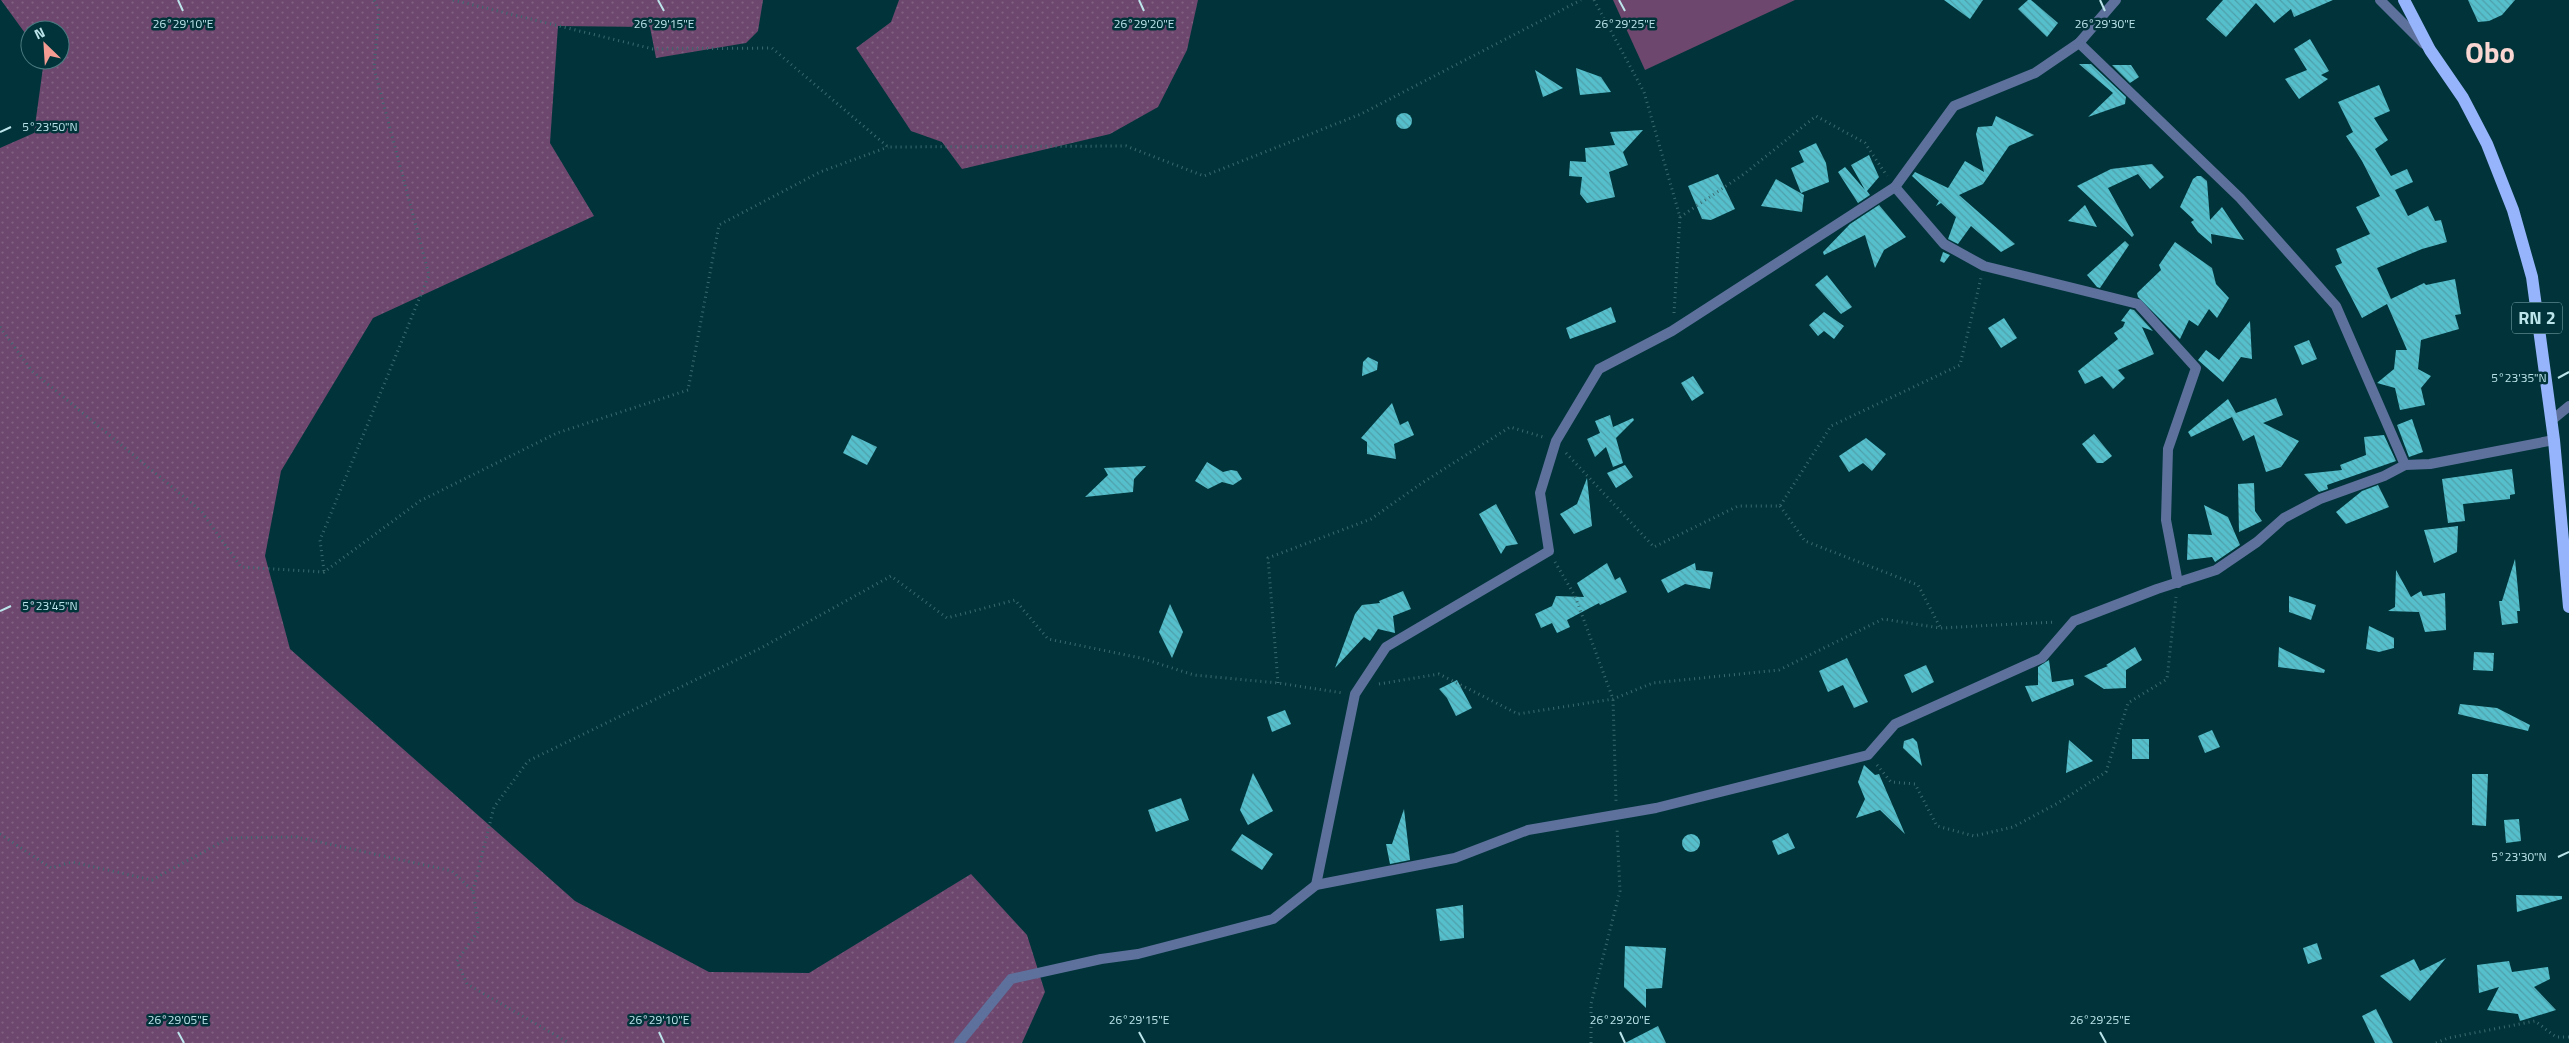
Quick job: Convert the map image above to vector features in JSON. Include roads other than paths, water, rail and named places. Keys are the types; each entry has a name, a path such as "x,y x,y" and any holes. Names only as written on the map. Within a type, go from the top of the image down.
{"main road":[{"name":"RN 2","path":"2404,0 2430,50 2463,98 2487,144 2513,210 2532,277 2552,420 2569,607"}],"street":[{"path":"1316,885 1355,694 1386,647 1549,551 1540,493 1556,441 1599,369 1672,331 1895,187 1954,106 2034,73 2079,43 2116,0"},
{"path":"2380,0 2430,50"},
{"path":"2079,43 2240,198 2336,306 2405,465"},
{"path":"1895,187 1944,244 1984,266 2138,304 2196,368 2168,448 2166,520 2178,583"},
{"path":"2552,420 2569,406"},
{"path":"958,1043 1011,978 1101,959 1138,954 1273,919 1316,885 1455,858 1528,830 1616,813 1656,808 1868,755 1895,724 2042,658 2074,621 2216,570 2257,542 2284,518 2320,499 2384,476 2405,465 2430,464 2554,440"}],"district":[{"name":"Obo","path":"2490,53"}]}
